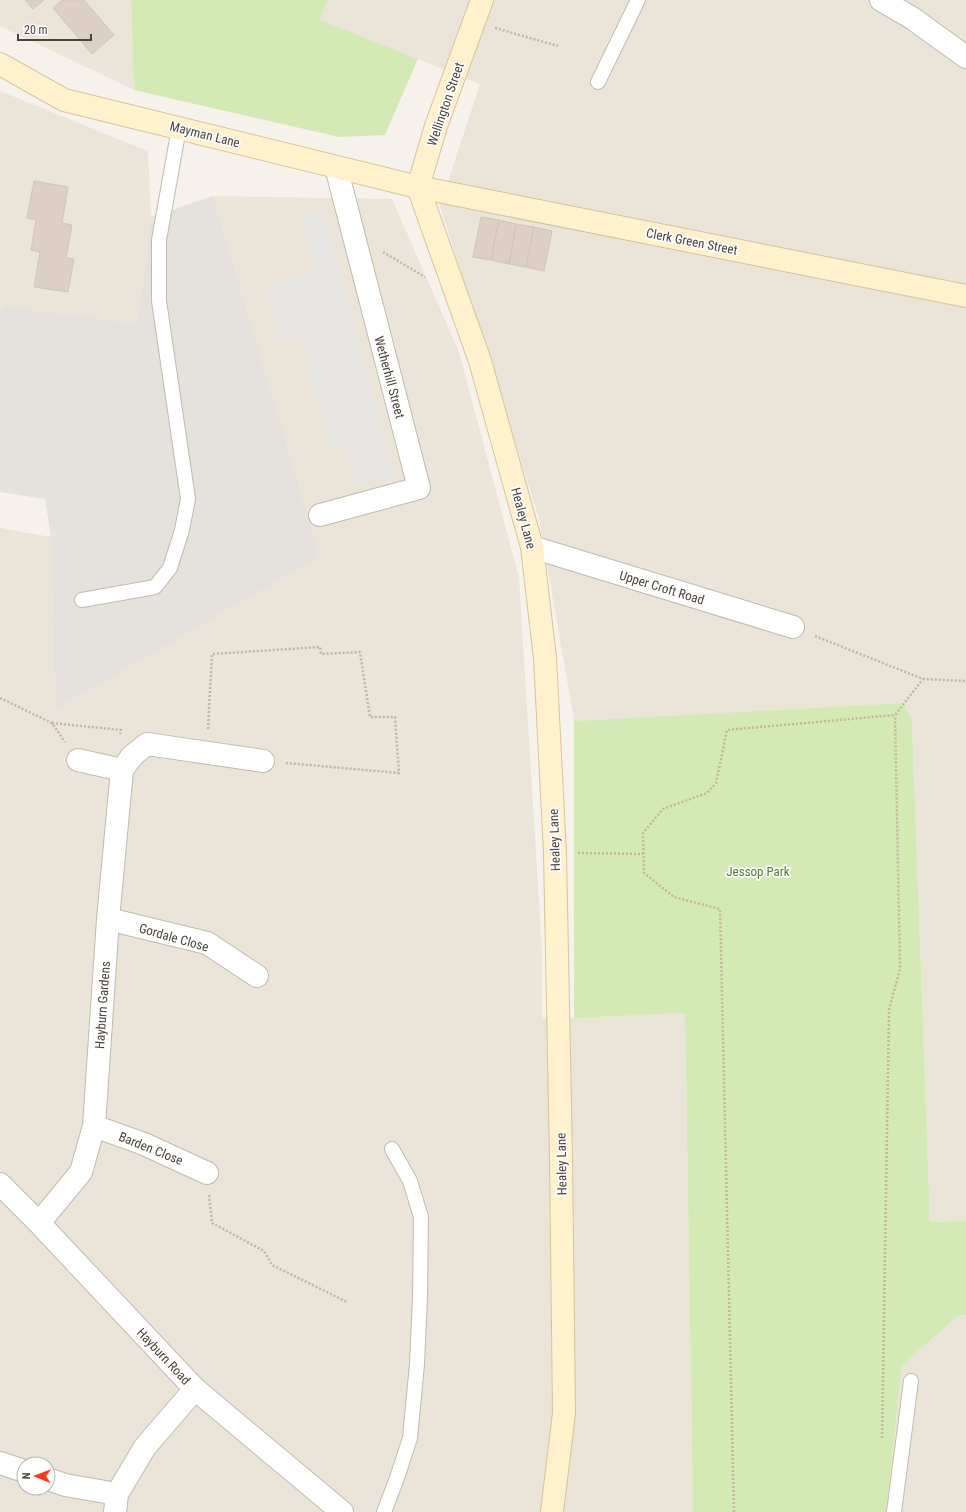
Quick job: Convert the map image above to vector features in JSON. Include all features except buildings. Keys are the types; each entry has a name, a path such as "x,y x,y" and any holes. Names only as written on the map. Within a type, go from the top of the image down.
{"main road":[{"name":"Wellington Street","path":"418,187 436,126 482,0"},
{"name":"Mayman Lane","path":"0,64 64,100 418,187"},
{"name":"Healey Lane","path":"418,187 480,361 532,547 545,658 555,853 564,1413 552,1512"},
{"name":"Clerk Green Street","path":"418,187 966,296"}],"street":[{"path":"881,0 912,18 966,57"},
{"name":"Wetherhill Street","path":"320,515 419,488 336,166"},
{"name":"Upper Croft Road","path":"532,547 793,627"},
{"path":"78,760 118,769 147,744 263,761"},
{"name":"Hayburn Gardens","path":"39,1223 81,1172 94,1126 118,769"},
{"name":"Gordale Close","path":"108,919 207,943 257,976"},
{"name":"Barden Close","path":"94,1126 144,1144 207,1173"},
{"name":"Hayburn Road","path":"0,1184 39,1223 195,1389 342,1512"},
{"path":"56,1482 116,1503 145,1447 195,1389"},
{"path":"0,1462 16,1468"}],"lane":[{"path":"598,82 638,0"},
{"path":"82,600 154,586 170,568 182,530 188,499 159,301 159,240 179,128"},
{"path":"384,1512 410,1438 417,1364 420,1298 421,1217 410,1182 392,1149"},
{"path":"894,1512 911,1380"}],"path":[{"path":"474,22 558,46"},
{"path":"354,236 457,295"},
{"path":"793,627 923,678 966,681"},
{"path":"206,753 212,654 320,647 321,654 360,652 370,717 395,717 399,773 263,761"},
{"path":"882,1440 889,1010 900,969 895,714 923,678"},
{"path":"0,698 52,723 121,730 118,769"},
{"path":"734,1512 720,909 674,897 644,873 643,834 663,809 707,793 716,784 727,730 895,714"},
{"path":"52,723 78,760"},
{"path":"555,853 644,854"},
{"path":"207,1173 212,1222 264,1252 272,1265 347,1302"}],"shaded area":[{"path":"0,0 131,0 134,90 0,26"},
{"path":"328,0 966,0 966,1221 930,1222 912,719 903,703 574,721 539,518 440,206 480,84 320,20"},
{"path":"0,91 148,151 151,217 137,324 4,306 0,317"},
{"path":"213,196 392,199 459,352 519,578 542,952 542,1019 685,1013 693,1512 0,1512 0,528 51,537 55,710 318,556"},
{"path":"213,196 319,556 55,710 51,537 45,499 0,492 0,317 4,306 137,324 151,217"},
{"path":"323,210 394,476 356,486 345,443 330,447 300,336 279,341 265,287 316,273 300,216"},
{"path":"959,1315 966,1315 966,1512 886,1512 902,1365"}],"green space":[{"path":"131,0 328,0 320,20 418,59 385,135 339,137 134,90"},
{"name":"Jessop Park","path":"903,703 912,719 930,1222 966,1221 966,1315 959,1315 902,1365 886,1512 693,1512 685,1013 574,1018 574,721"}]}
